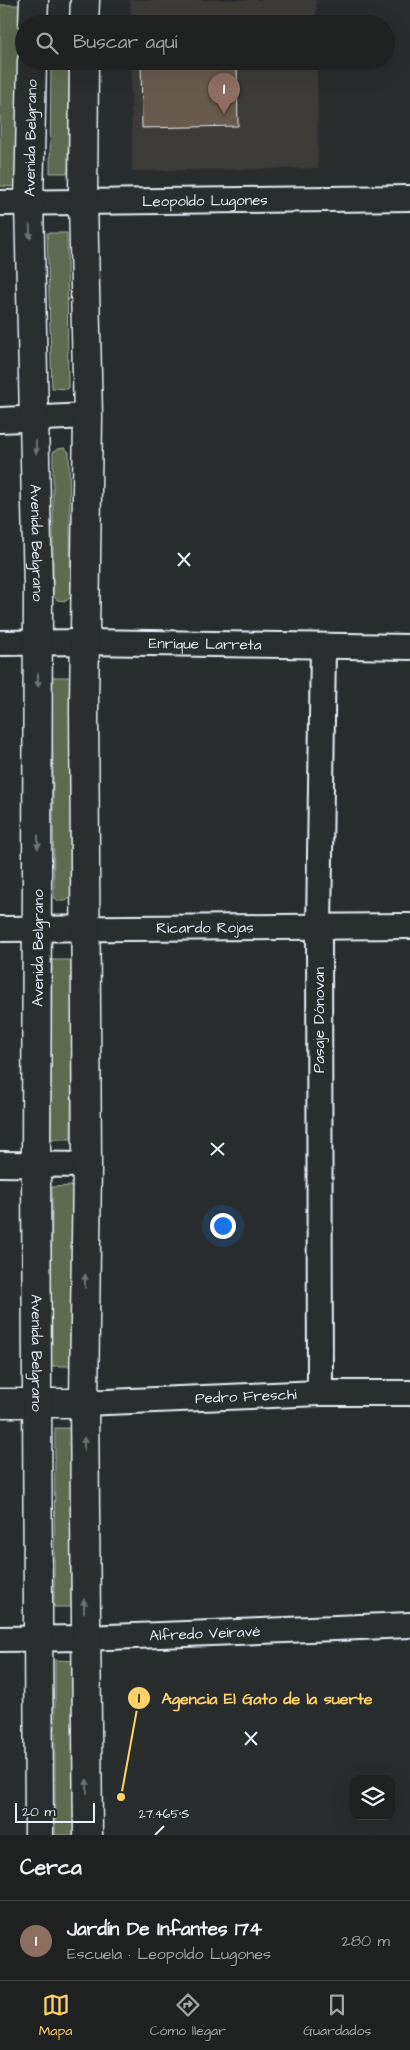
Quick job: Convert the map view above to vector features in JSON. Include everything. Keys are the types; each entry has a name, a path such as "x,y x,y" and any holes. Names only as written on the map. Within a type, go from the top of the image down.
{"main road":[{"path":"33,15 34,0"},
{"path":"84,15 85,0"},
{"name":"Avenida Belgrano","path":"32,70 29,203 35,419 38,642 36,1164 39,1835"},
{"path":"84,70 83,202 88,416 84,928 87,1165 84,1638 88,1835"},
{"path":"0,1403 84,1403"}],"street":[{"name":"Leopoldo Lugones","path":"0,204 410,198"},
{"path":"0,420 88,416"},
{"name":"Enrique Larreta","path":"0,643 85,642 410,647"},
{"name":"Pasaje Dónovan","path":"320,1393 319,926 323,647"},
{"name":"Ricardo Rojas","path":"0,929 410,926"},
{"path":"0,1164 87,1165"},
{"name":"Pedro Freschi","path":"84,1403 320,1393 410,1393"},
{"name":"Alfredo Veiravé","path":"0,1639 84,1638 410,1625"}],"shaded area":[{"path":"130,0 316,0 316,15 131,15"},
{"path":"131,70 317,70 318,168 132,171"}],"green space":[{"path":"0,5 19,5 19,15 15,15 15,70 19,70 18,187 0,186"},
{"path":"51,70 69,70 68,173 50,173"},
{"path":"47,233 67,233 68,389 52,388"},
{"path":"64,448 69,452 71,597 66,601 57,600 53,595 53,452"},
{"path":"52,677 71,677 71,897 66,901 58,901 54,897"},
{"path":"52,960 72,960 71,1139 51,1139"},
{"path":"72,1186 71,1366 51,1366 52,1187"},
{"path":"55,1428 75,1428 74,1607 54,1607"},
{"path":"55,1660 75,1661 74,1835 55,1835"}],"building":[{"path":"141,70 237,70 238,126 142,128"}],"place":[{"name":"Jardín De Infantes 174","path":"224,114"},
{"name":"Agencia El Gato de la suerte","path":"121,1797"}]}
